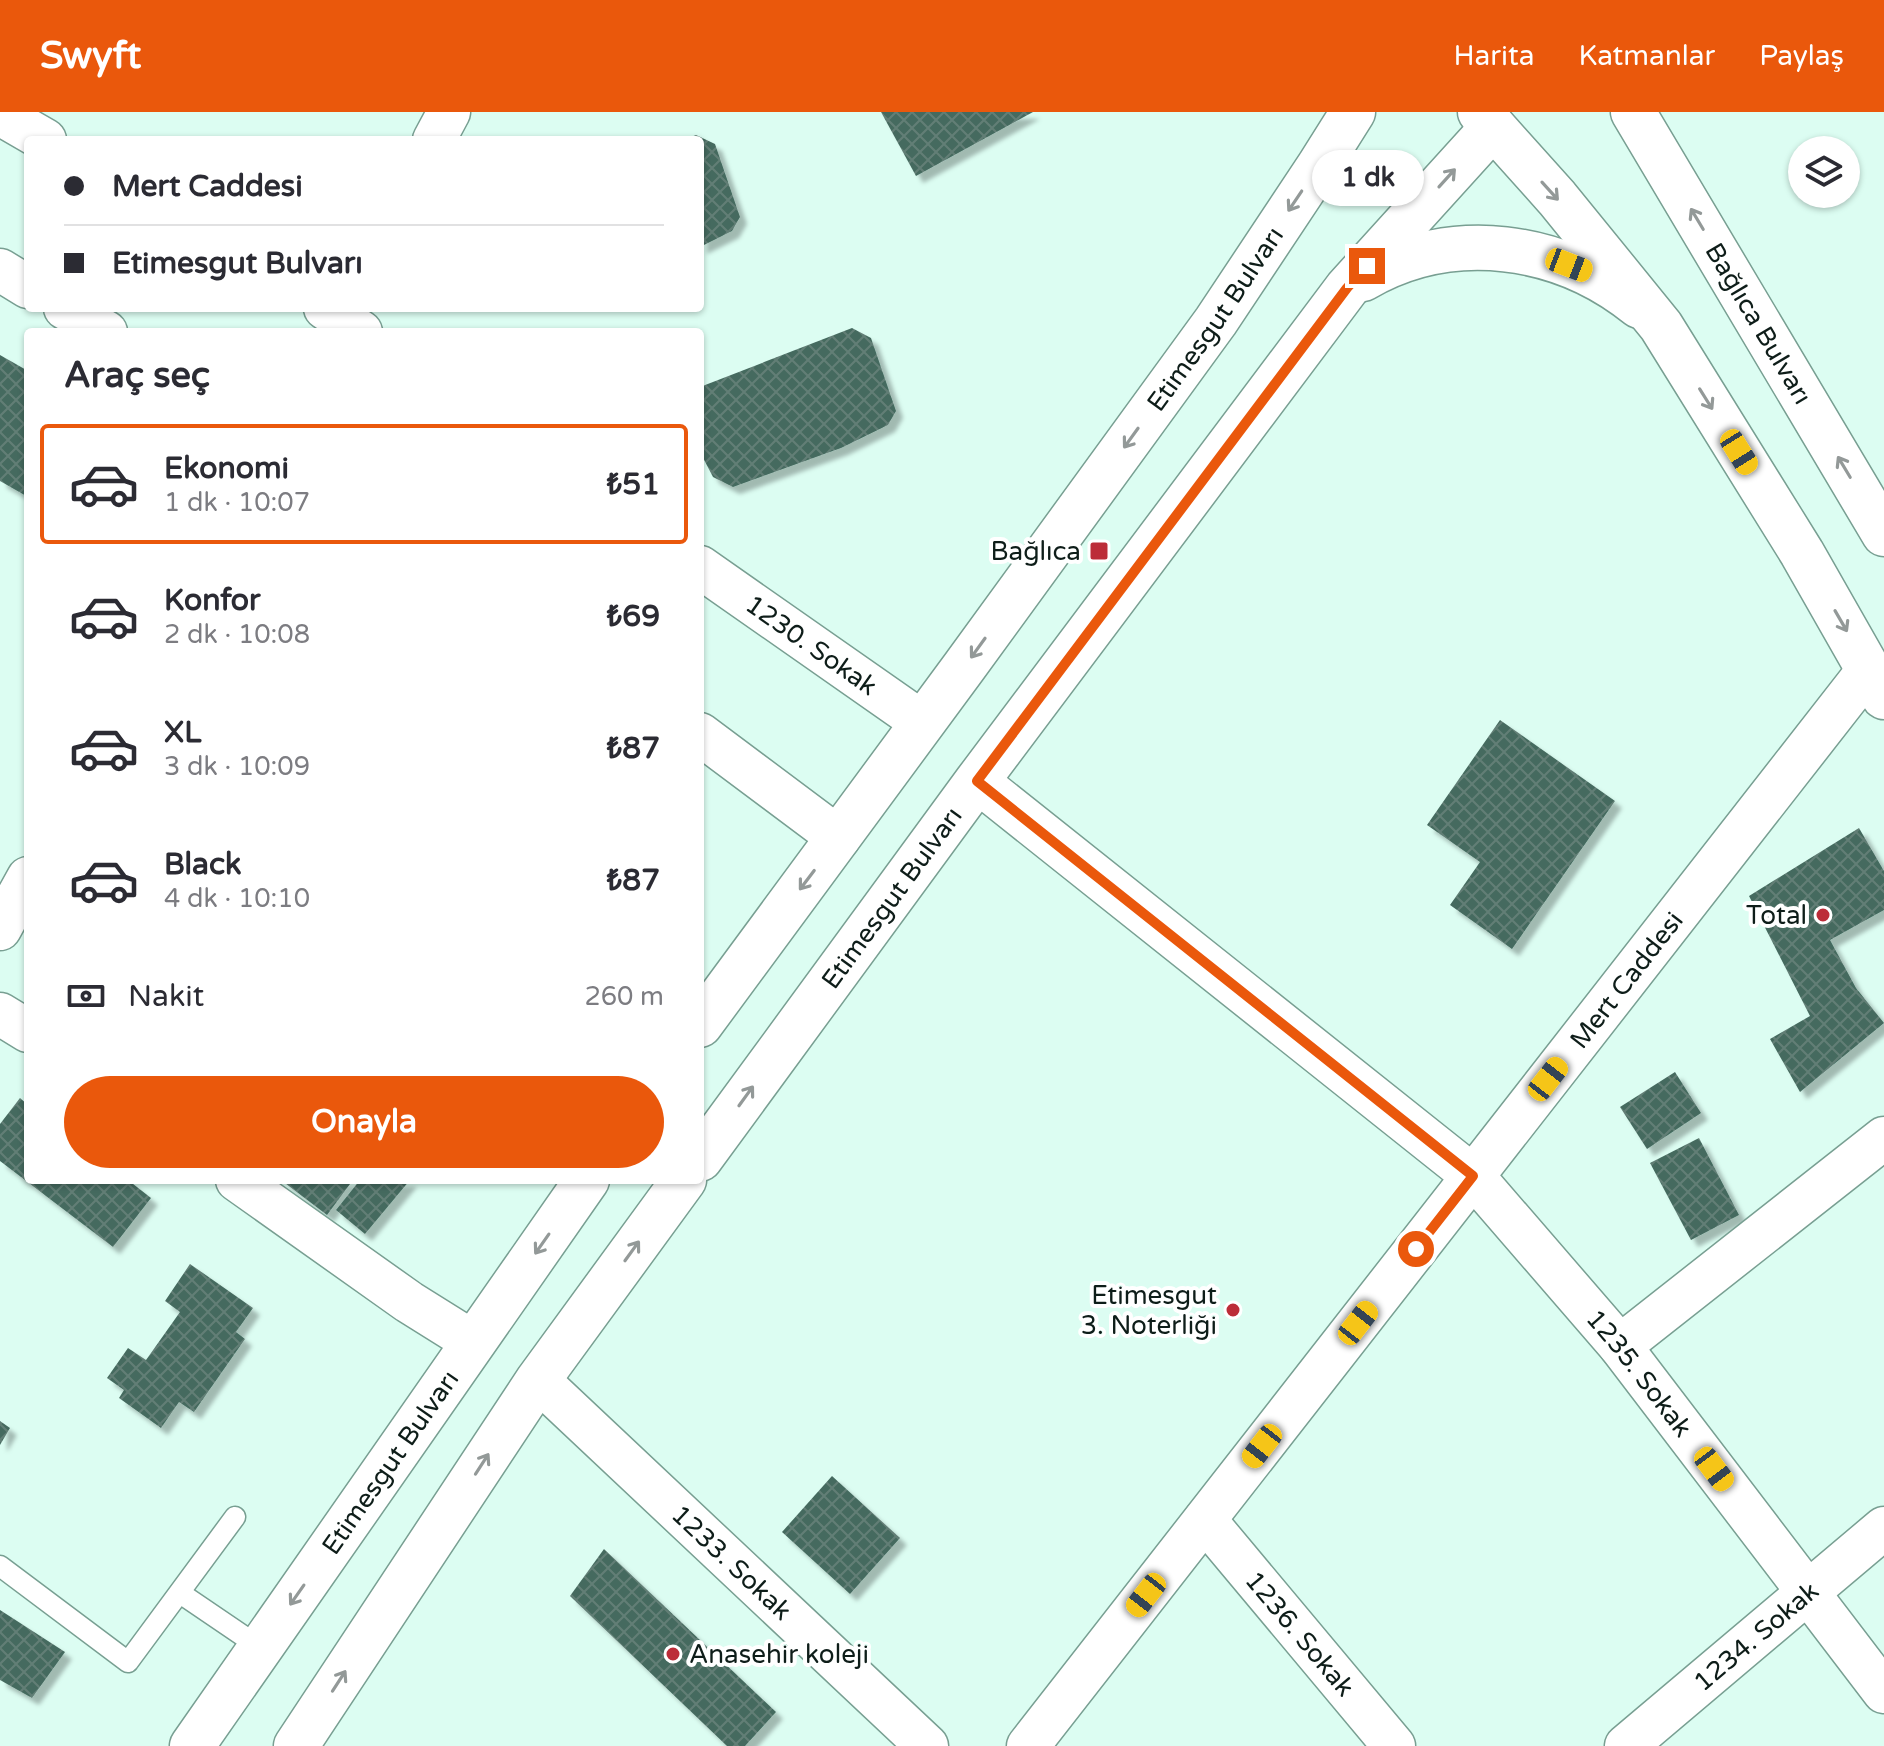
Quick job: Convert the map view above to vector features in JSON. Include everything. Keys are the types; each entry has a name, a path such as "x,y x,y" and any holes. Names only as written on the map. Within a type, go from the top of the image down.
{"main road":[{"name":"Etimesgut Bulvarı","path":"704,1020 1216,321 1353,112"},
{"name":"Bağlıca Bulvarı","path":"1633,112 1884,534"},
{"name":"Etimesgut Bulvarı","path":"704,1154 977,781 1347,288 1493,117"},
{"path":"1493,117 1661,326 1802,553 1876,683"},
{"path":"1347,288 1388,267 1432,253 1492,248 1554,259 1584,270 1638,304 1661,326"},
{"name":"Etimesgut Bulvarı","path":"192,1746 584,1184"},
{"path":"296,1746 538,1380 681,1184"}],"street":[{"path":"436,136 449,112"},
{"path":"0,114 38,136"},
{"path":"0,270 24,285"},
{"path":"72,312 99,328"},
{"name":"1230. Sokak","path":"704,570 923,723"},
{"name":"Mert Caddesi","path":"1028,1746 1473,1176 1876,683"},
{"path":"704,737 839,838"},
{"name":"1235. Sokak","path":"977,781 1473,1176 1620,1346 1884,1692"},
{"path":"0,929 24,885"},
{"path":"0,1014 24,1029"},
{"path":"1620,1346 1884,1138"},
{"path":"243,1184 409,1302 473,1342"},
{"name":"1233. Sokak","path":"538,1380 927,1746"},
{"name":"1236. Sokak","path":"1205,1520 1394,1746"},
{"name":"1234. Sokak","path":"1626,1746 1884,1528"}],"lane":[{"path":"0,1566 128,1662 235,1517"},
{"path":"180,1593 261,1648"}],"building":[{"path":"881,112 1033,112 916,176"},
{"path":"704,139 715,144 740,217 732,231 704,245"},
{"path":"852,328 871,338 896,411 888,425 841,448 733,487 713,477 704,460 704,385"},
{"path":"0,355 24,369 24,495 0,481"},
{"path":"1500,720 1615,801 1512,949 1450,905 1480,862 1427,825"},
{"path":"1859,828 1884,871 1884,910 1830,940 1856,988 1884,1023 1800,1092 1770,1039 1810,1016 1749,896"},
{"path":"1675,1072 1701,1113 1647,1149 1620,1107"},
{"path":"20,1098 24,1102 24,1179 0,1161 0,1124"},
{"path":"1699,1138 1739,1215 1691,1240 1650,1163"},
{"path":"30,1184 133,1184 151,1198 113,1247"},
{"path":"286,1184 350,1184 327,1215"},
{"path":"357,1184 407,1184 365,1234 336,1210"},
{"path":"190,1264 253,1308 236,1332 245,1339 194,1412 179,1402 161,1428 119,1398 124,1390 107,1378 128,1348 146,1360 180,1312 165,1301"},
{"path":"0,1421 10,1428 0,1445"},
{"path":"832,1476 900,1538 850,1594 782,1532"},
{"name":"Anasehir koleji","path":"604,1549 776,1712 745,1746 727,1746 570,1596"},
{"path":"0,1610 65,1652 32,1698 0,1680"}],"place":[{"name":"Bağlıca","path":"1099,551"},
{"name":"Total","path":"1823,915"},
{"name":"Etimesgut 3. Noterliği","path":"1233,1310"},
{"name":"Anasehir koleji","path":"673,1654"}],"route":[{"path":"1367,266 1347,288 977,781 1473,1176 1416,1249"}]}
